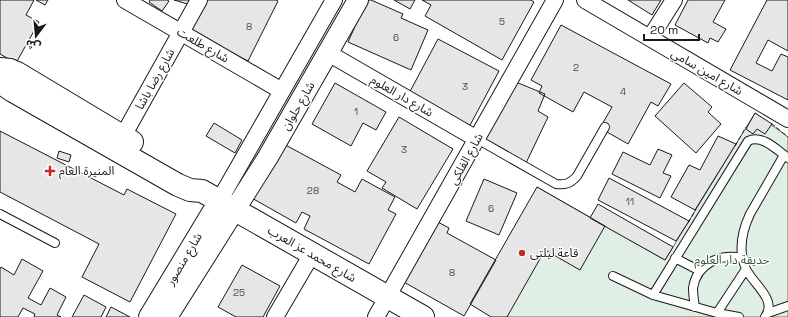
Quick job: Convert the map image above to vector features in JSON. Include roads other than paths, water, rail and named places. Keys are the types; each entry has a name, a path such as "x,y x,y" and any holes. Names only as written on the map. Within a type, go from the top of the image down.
{"main road":[{"name":"شارع محمد عز العرب","path":"0,69 10,70 17,73 191,176 218,200 423,317"},
{"name":"شارع محمد عز العرب","path":"0,78 7,87 13,91 178,185 218,200"}],"street":[{"name":"شارع طلعت","path":"125,0 282,91"},
{"name":"شارع رضا باشا","path":"123,136 199,0"},
{"path":"218,200 334,0"},
{"name":"شارع حلوان","path":"218,200 268,157 358,0"},
{"name":"شارع الفلكي","path":"376,317 555,0"},
{"name":"شارع امين سامي","path":"585,0 788,119"},
{"path":"650,38 674,0"},
{"name":"شارع دار العلوم","path":"328,52 477,139"},
{"name":"شارع منصور","path":"149,317 218,200"},
{"name":"شارع منصور","path":"167,317 218,200"},
{"path":"275,317 312,254"}],"lane":[{"path":"477,139 556,184 565,185 577,176 605,127"},
{"path":"653,295 748,141 754,138 761,140 786,157 745,225 742,236 743,258 746,269 768,299 770,306 769,316"},
{"path":"0,214 55,243"},
{"path":"695,307 694,288 700,271 715,259 724,256 743,258"},
{"path":"675,258 700,271"},
{"path":"717,313 746,269"},
{"path":"613,276 653,295 717,313 739,317"},
{"path":"769,316 788,306"}],"place":[{"name":"المنيرة العام","path":"50,171"},
{"name":"قاعة ليلتى","path":"522,253"}],"park label":[{"name":"حديقة دار العلوم","path":"732,260"}]}
